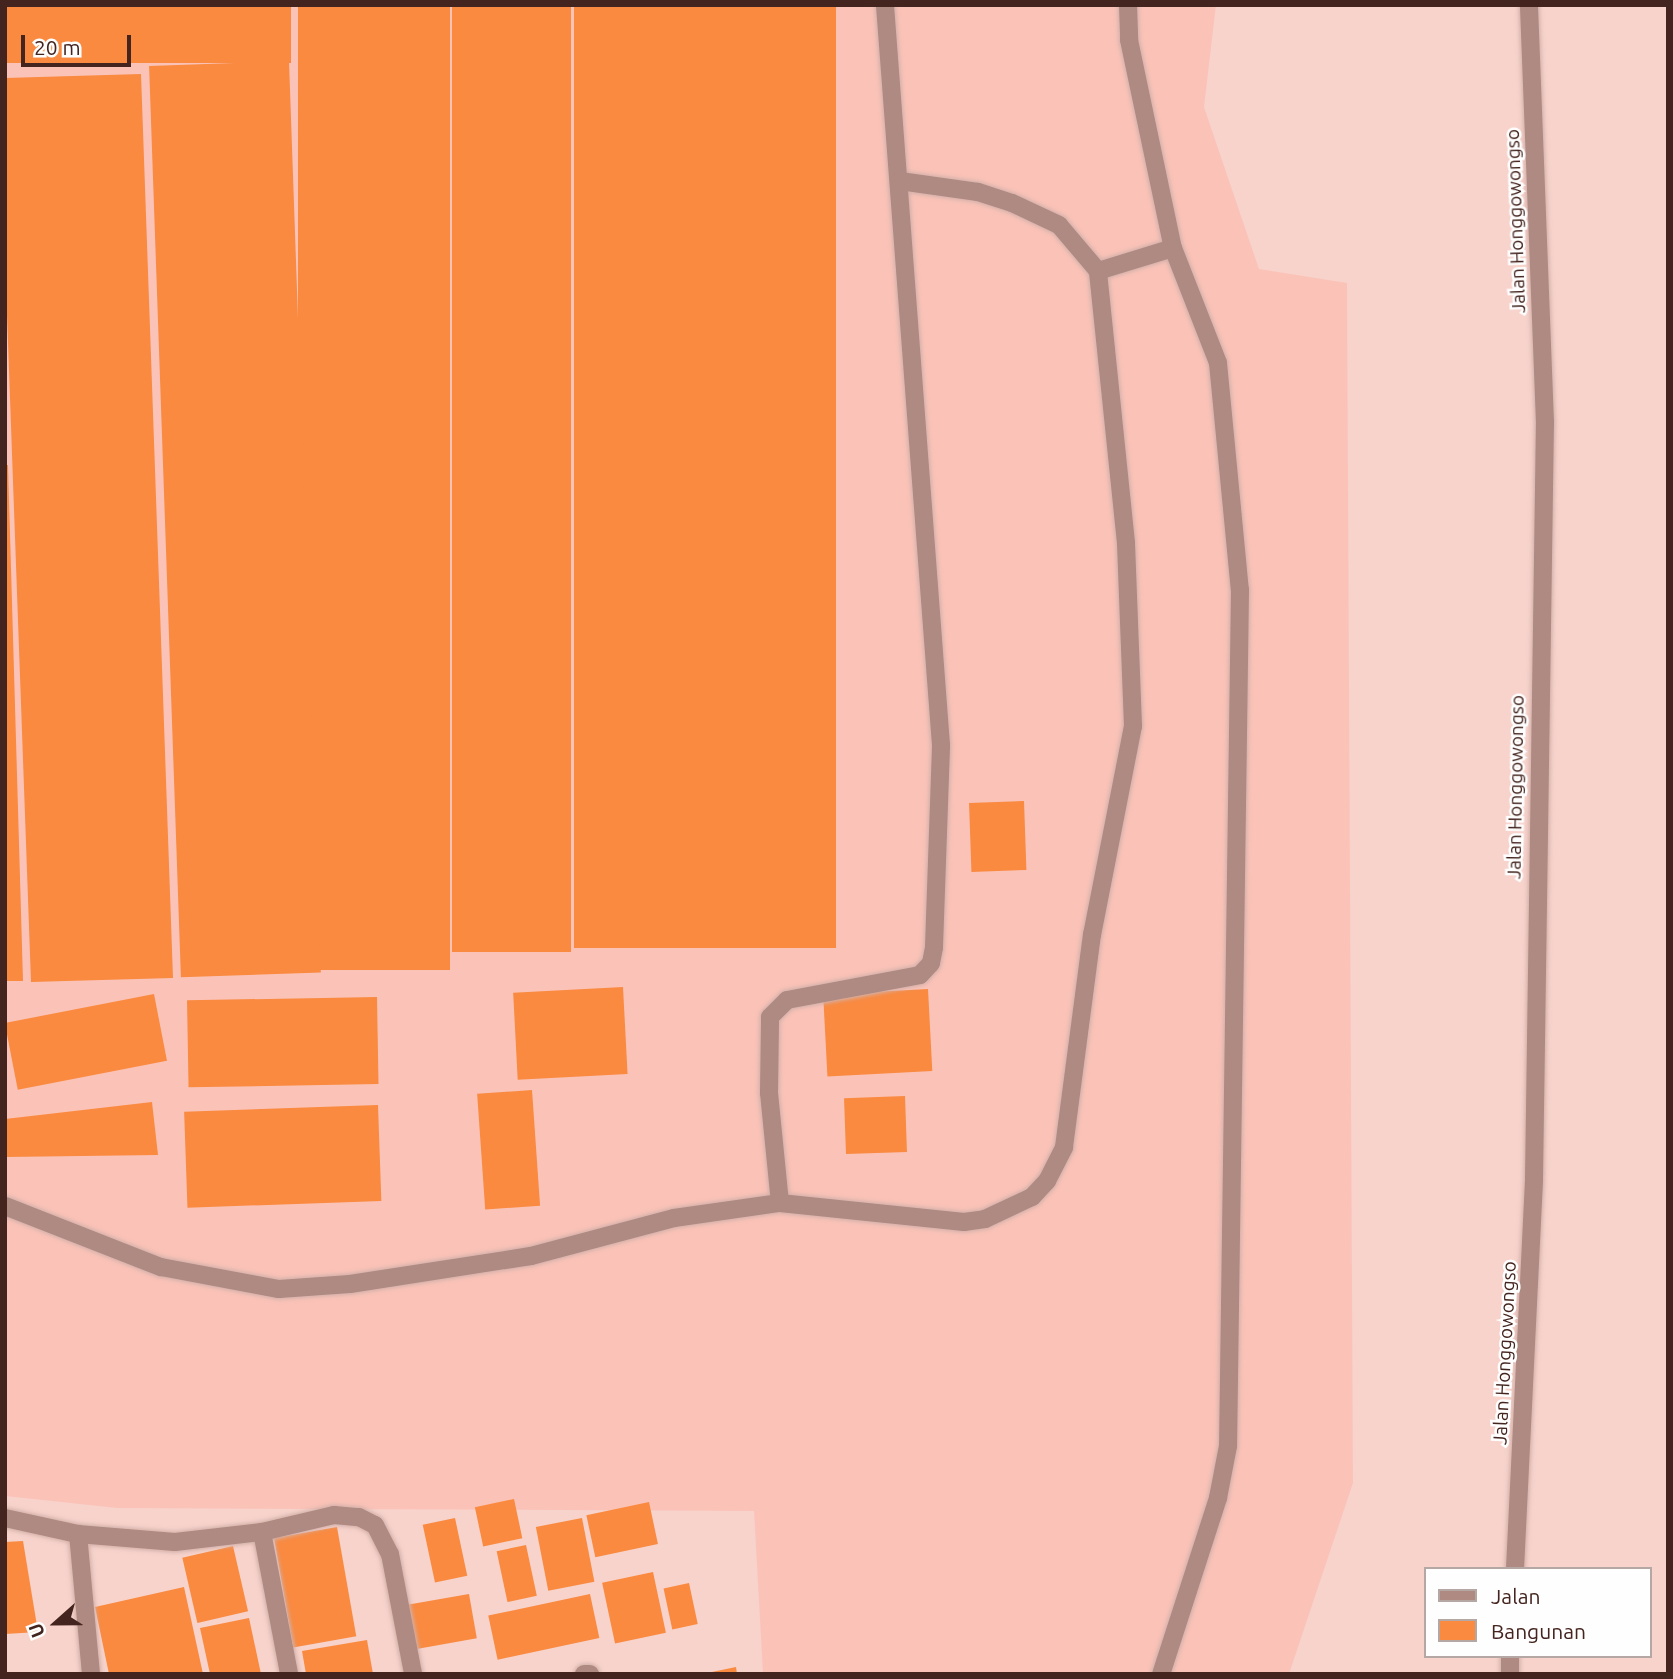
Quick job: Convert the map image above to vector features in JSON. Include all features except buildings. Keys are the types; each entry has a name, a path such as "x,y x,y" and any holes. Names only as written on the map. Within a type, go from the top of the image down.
{"street":[{"path":"779,1203 769,1093 771,1017 787,1000 920,975 931,963 934,947 941,745 885,5"},
{"path":"1128,5 1129,40 1173,248 1218,363 1240,590 1228,1446 1218,1498 1161,1674"},
{"name":"Jalan Honggowongso","path":"1515,1567 1534,1179 1545,423 1529,5"},
{"path":"5,1206 161,1267 279,1289 350,1284 531,1256 674,1218 779,1203 974,1221 1032,1197 1060,1163 1093,935 1133,726 1126,543 1098,271 1059,225 1012,203 978,192 900,181"},
{"path":"1098,271 1173,248"},
{"path":"5,1518 78,1534 175,1542 262,1532 334,1515 359,1517 375,1525 390,1554 414,1674"},
{"path":"262,1532 289,1674"},
{"path":"78,1534 91,1674"},
{"path":"584,1674 590,1674"}],"shaded area":[{"path":"5,5 1216,5 1204,107 1259,269 1347,283 1353,1483 1289,1674 763,1674 754,1511 117,1508 5,1496"}]}
